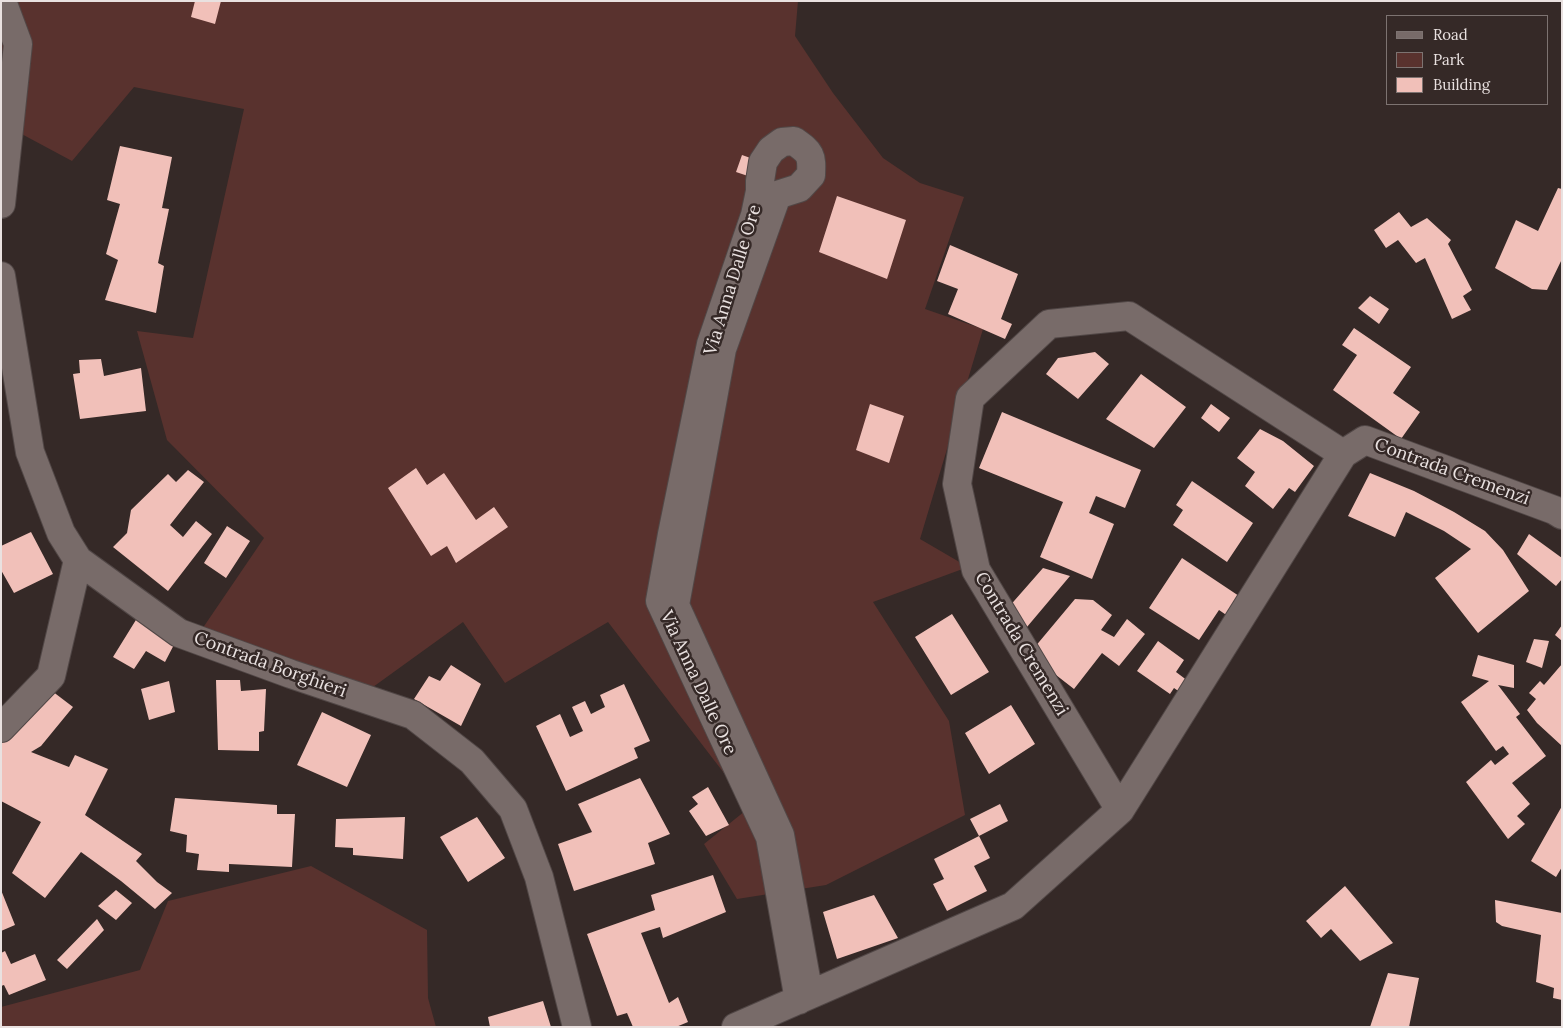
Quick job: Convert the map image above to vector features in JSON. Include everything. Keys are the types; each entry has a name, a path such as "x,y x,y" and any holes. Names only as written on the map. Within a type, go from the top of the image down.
{"street":[{"path":"1,204 18,44 2,1"},
{"name":"Via Anna Dalle Ore","path":"794,141 804,148 812,159 811,175 799,188 777,195 722,349 675,605 780,835 804,997 770,837 660,601 709,352 755,215 763,162 771,150 782,142 794,141"},
{"name":"Contrada Borghieri","path":"1,276 30,452 61,534 78,560 179,633 291,674 413,715 472,761 513,809 539,877 577,1027"},
{"name":"Contrada Cremenzi","path":"1120,810 976,570 957,484 970,398 1049,324 1129,316 1343,454"},
{"name":"Contrada Cremenzi","path":"736,1027 1014,906 1120,810 1343,454 1364,440 1554,510 1562,515"},
{"path":"1,728 51,676 78,560"}],"green space":[{"path":"1,1 798,1 795,36 833,93 883,158 920,183 964,197 925,309 983,329 920,539 968,567 873,602 949,721 965,815 826,885 737,899 704,844 750,807 608,622 505,683 463,622 373,687 196,638 264,538 167,440 137,331 193,338 244,109 134,87 72,161 3,124 1,261"},
{"path":"311,866 427,930 428,998 436,1027 1,1027 1,1007 140,970 168,901"}],"building":[{"path":"195,1 221,1 215,24 191,17"},
{"path":"120,146 172,157 162,208 169,209 158,263 164,266 156,313 105,300 118,260 106,254 120,204 107,200"},
{"path":"742,155 759,161 754,178 736,172"},
{"path":"1558,188 1562,189 1562,259 1547,290 1532,289 1495,268 1516,220 1538,231"},
{"path":"837,196 906,220 887,279 819,252"},
{"path":"1399,212 1411,227 1427,218 1451,240 1448,244 1472,290 1463,296 1471,310 1452,319 1425,258 1416,263 1398,240 1386,248 1374,230"},
{"path":"950,245 1018,274 1001,319 1012,324 1005,339 948,314 958,289 937,281"},
{"path":"1370,296 1389,309 1379,324 1358,308"},
{"path":"1354,328 1411,367 1393,393 1420,412 1401,439 1333,390 1357,355 1342,345"},
{"path":"1095,352 1109,364 1078,399 1046,374 1058,358"},
{"path":"101,359 104,376 141,368 146,411 80,419 73,374 80,373 79,360"},
{"path":"1141,374 1186,407 1154,448 1106,419"},
{"path":"870,404 904,416 889,463 856,450"},
{"path":"1211,404 1230,418 1219,432 1201,418"},
{"path":"1002,412 1141,470 1125,508 1096,496 1089,513 1114,524 1092,579 1040,557 1063,502 979,468"},
{"path":"1260,429 1283,441 1314,466 1295,492 1289,488 1273,509 1245,486 1255,472 1237,458"},
{"path":"416,468 427,485 444,473 476,520 494,507 508,527 456,563 447,546 431,556 388,488"},
{"path":"188,470 204,482 170,525 183,537 196,521 212,534 168,591 113,547 127,533 131,510 168,474 176,482"},
{"path":"1370,473 1414,491 1485,531 1503,550 1529,591 1478,633 1435,578 1471,549 1444,531 1406,512 1395,537 1348,516"},
{"path":"1192,481 1253,523 1227,562 1173,525 1183,510 1176,505"},
{"path":"227,526 250,541 226,578 204,563"},
{"path":"31,532 53,574 14,593 1,570 1,546"},
{"path":"1529,534 1562,558 1562,579 1556,586 1517,554"},
{"path":"1182,558 1248,602 1235,621 1219,610 1199,640 1149,608"},
{"path":"1043,568 1070,576 1016,640 1000,617"},
{"path":"1075,599 1093,600 1112,615 1101,630 1114,637 1127,619 1145,634 1119,666 1102,653 1074,689 1029,654"},
{"path":"952,614 989,672 951,695 915,637"},
{"path":"139,615 178,637 165,662 146,651 134,669 113,657"},
{"path":"1562,625 1562,641 1555,635"},
{"path":"1534,639 1549,641 1542,668 1526,662"},
{"path":"1158,641 1184,660 1176,672 1192,684 1184,695 1174,688 1170,694 1137,671"},
{"path":"1478,655 1514,665 1514,688 1498,685 1520,714 1516,717 1546,756 1512,783 1530,804 1517,816 1525,824 1508,839 1466,782 1491,760 1495,765 1509,754 1503,746 1496,751 1461,702 1489,681 1472,676"},
{"path":"1562,664 1562,746 1537,723 1527,710 1536,699 1529,693 1540,681 1544,685"},
{"path":"451,665 481,684 461,726 414,699 429,676 440,681"},
{"path":"216,680 240,680 241,691 266,689 264,731 259,732 259,751 218,750"},
{"path":"169,681 175,712 149,720 141,689"},
{"path":"624,684 650,741 634,748 638,758 566,791 536,726 560,714 570,737 583,731 572,707 585,701 591,714 605,707 600,695"},
{"path":"52,691 73,707 41,746 31,752 69,767 75,755 108,769 85,815 142,854 136,861 157,882 172,893 155,909 81,852 45,898 12,873 41,822 1,801 1,738 17,721 23,726"},
{"path":"1011,705 1035,744 989,774 965,733"},
{"path":"322,712 371,735 347,787 297,765"},
{"path":"640,778 670,834 648,843 655,864 574,891 558,844 592,832 578,804"},
{"path":"708,787 729,825 706,836 689,811 698,804 692,797"},
{"path":"175,798 277,805 277,814 295,814 292,867 229,864 229,872 197,870 199,854 186,852 187,835 170,831"},
{"path":"1000,804 1008,821 979,836 970,819"},
{"path":"1562,806 1562,867 1556,877 1531,861"},
{"path":"405,817 403,859 353,855 353,848 335,847 336,819"},
{"path":"477,817 505,858 468,882 440,837"},
{"path":"979,836 990,858 974,866 987,891 947,911 933,884 944,879 934,859"},
{"path":"713,875 726,912 663,938 660,927 641,933 669,1003 678,997 688,1022 676,1027 633,1027 627,1013 617,1016 587,934 655,910 651,895"},
{"path":"1345,886 1393,943 1360,961 1331,929 1321,938 1306,921"},
{"path":"1,890 15,925 1,931"},
{"path":"116,890 132,903 116,920 98,906"},
{"path":"874,895 898,938 837,959 823,912"},
{"path":"1495,900 1562,913 1562,1000 1553,998 1554,988 1536,982 1541,935 1502,926 1496,922"},
{"path":"97,919 104,930 67,969 57,960"},
{"path":"5,951 11,964 35,954 46,980 9,995 4,985 1,986 1,953"},
{"path":"1388,973 1419,978 1409,1027 1370,1027"},
{"path":"543,1001 551,1027 490,1027 488,1017"}]}
